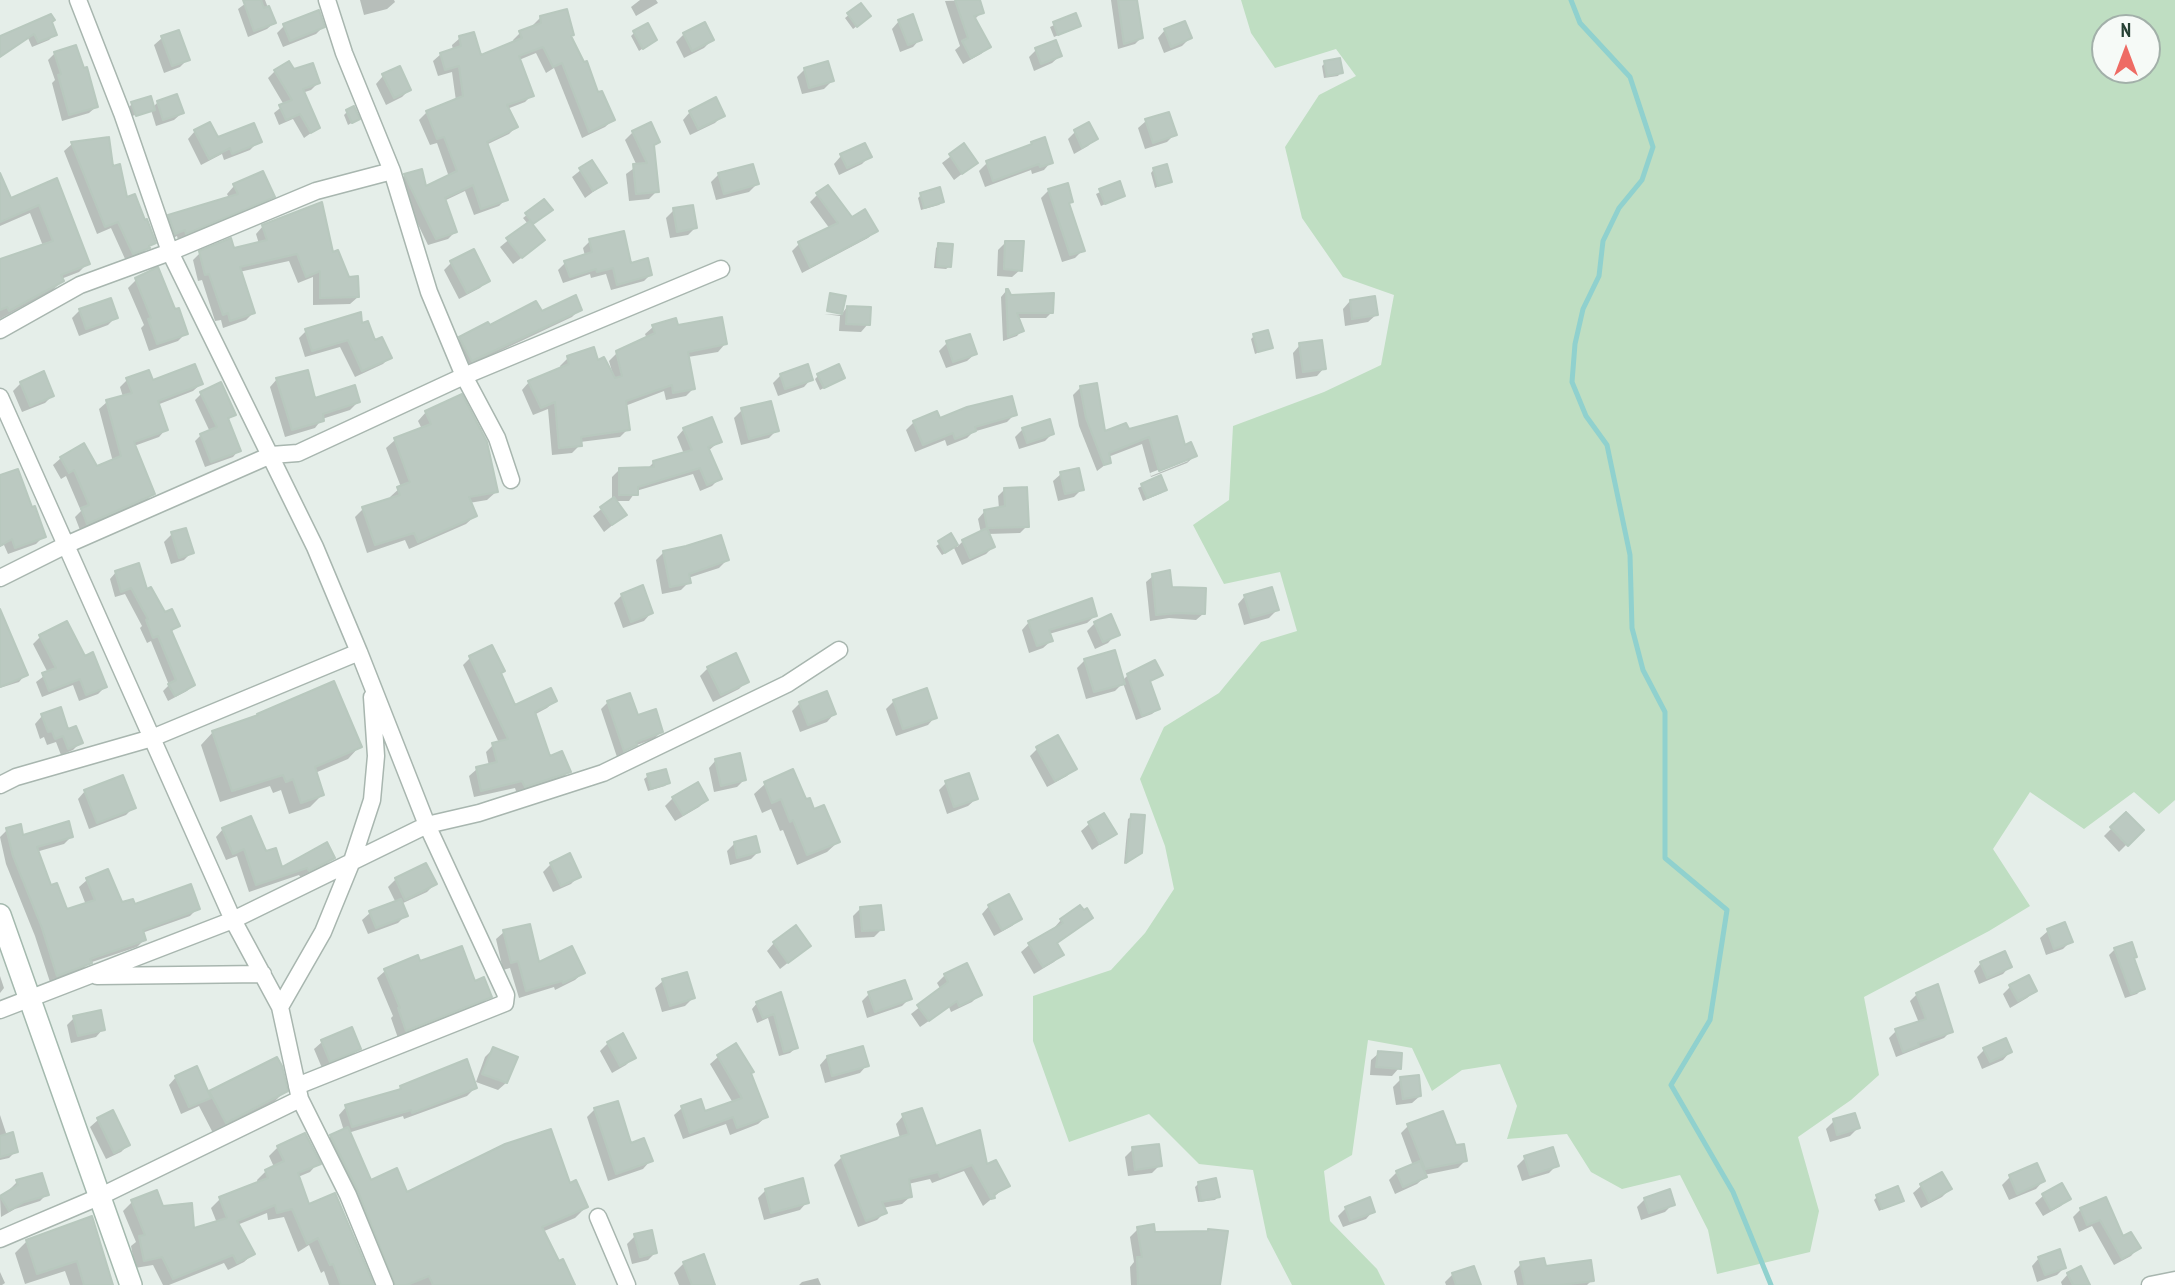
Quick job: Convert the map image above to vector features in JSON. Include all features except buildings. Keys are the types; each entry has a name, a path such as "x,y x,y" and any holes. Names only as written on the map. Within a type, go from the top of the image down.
{"street":[{"path":"0,1239 101,1196 298,1093 505,1003 506,995 427,825 315,547 170,252 122,113 78,0"},
{"path":"327,0 344,53 392,171 429,292 464,376 497,438 511,480"},
{"path":"0,330 80,285 170,252 316,191 392,171"},
{"path":"0,578 66,545 271,454 298,453 464,376 721,269"},
{"path":"0,397 233,919 280,1007 298,1093 348,1195 385,1285"},
{"path":"0,1010 233,919 427,825 479,813 603,773 787,684 839,650"},
{"path":"0,785 16,777 152,738 359,652"},
{"path":"280,1007 323,932 352,861 372,800 376,756 371,682"},
{"path":"0,915 131,1285"},
{"path":"84,976 263,974"},
{"path":"598,1217 627,1285"},
{"path":"2150,1285 2175,1280"}],"green space":[{"path":"1241,0 2175,0 2175,800 2159,814 2134,792 2084,829 2030,792 1993,849 2030,906 1989,931 1864,997 1879,1075 1851,1100 1798,1137 1819,1211 1810,1252 1717,1274 1708,1230 1680,1175 1622,1189 1591,1172 1567,1134 1507,1139 1517,1106 1500,1064 1462,1070 1432,1091 1412,1048 1368,1040 1352,1155 1324,1171 1330,1221 1377,1269 1385,1285 1292,1285 1267,1237 1253,1170 1199,1164 1149,1114 1069,1142 1033,1041 1033,996 1111,970 1145,933 1174,889 1165,846 1140,779 1164,727 1219,693 1261,642 1297,631 1280,572 1224,584 1193,525 1229,500 1233,426 1324,392 1381,365 1394,295 1343,277 1302,218 1285,147 1319,95 1356,76 1336,49 1275,68 1251,33"}],"waterway":[{"path":"1571,0 1580,23 1630,77 1653,147 1642,180 1619,208 1603,241 1599,276 1583,309 1575,344 1572,382 1586,416 1607,445 1630,555 1632,628 1643,670 1665,712 1665,858 1727,910 1710,1020 1671,1085 1733,1192 1771,1285"}]}
